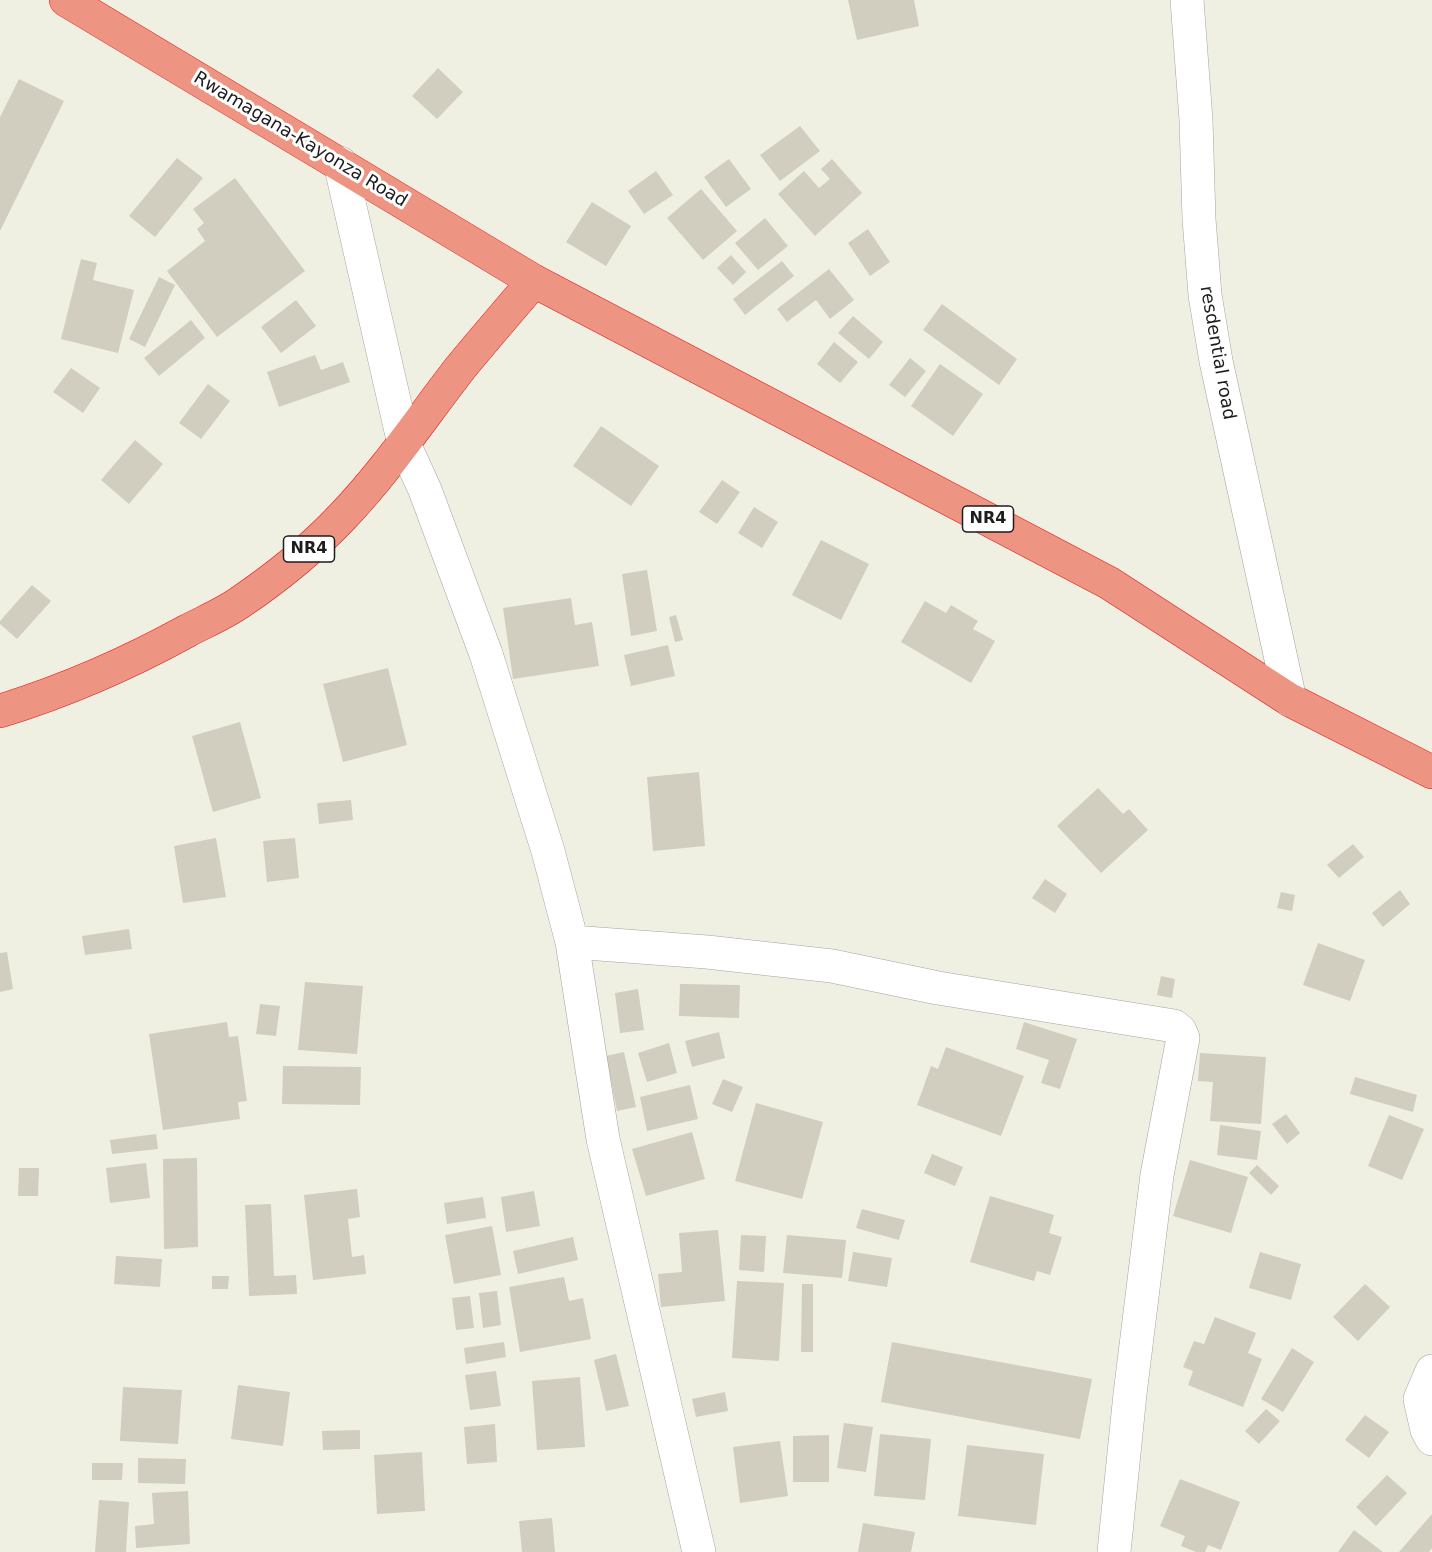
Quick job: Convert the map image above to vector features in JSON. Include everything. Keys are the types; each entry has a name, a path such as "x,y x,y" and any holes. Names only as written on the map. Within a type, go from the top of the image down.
{"highway":[{"name":"Rwamagana-Kayonza Road","path":"66,0 534,281"},
{"name":"NR4","path":"0,711 96,677 164,644 238,604 300,558 343,516 404,444 462,366 534,281 1109,583 1290,700 1432,772"}],"street":[{"name":"resdential road","path":"1186,0 1196,120 1199,219 1205,295 1216,361 1290,700"},
{"path":"340,163 404,444 424,490 486,654 548,851 572,942 603,1139 699,1552"},
{"path":"572,942 707,951 832,966 938,988 1174,1026 1180,1031 1183,1038 1154,1198 1130,1394 1114,1552"},
{"path":"1432,1371 1420,1399 1426,1430 1432,1438"}],"building":[{"path":"848,0 914,0 919,26 857,40"},
{"path":"438,68 463,92 437,119 412,96"},
{"path":"19,79 64,101 0,231 0,117"},
{"path":"800,126 820,151 780,181 760,155"},
{"path":"177,158 203,178 155,237 129,216"},
{"path":"729,159 751,189 726,207 704,177"},
{"path":"832,159 862,193 815,236 778,194 804,171 819,188 830,179 821,169"},
{"path":"656,171 673,195 644,214 628,191"},
{"path":"235,178 305,271 217,337 167,271 205,241 197,229 204,223 193,209"},
{"path":"701,189 737,231 703,260 667,218"},
{"path":"592,202 631,226 606,266 566,242"},
{"path":"765,218 788,246 758,270 735,243"},
{"path":"868,229 890,262 870,276 848,243"},
{"path":"731,255 746,272 733,285 717,268"},
{"path":"81,259 97,263 93,280 134,290 118,353 61,339"},
{"path":"782,261 794,276 745,315 733,299"},
{"path":"829,269 854,300 830,319 816,300 787,322 777,309"},
{"path":"159,277 175,285 145,347 129,339"},
{"path":"296,300 316,326 281,353 261,327"},
{"path":"942,304 1017,359 999,385 923,330"},
{"path":"853,316 883,342 869,359 838,333"},
{"path":"191,320 205,338 159,376 144,358"},
{"path":"834,342 858,362 840,383 817,364"},
{"path":"315,355 321,370 343,362 350,382 279,407 267,372"},
{"path":"910,358 926,371 905,397 889,385"},
{"path":"940,364 983,394 953,436 911,406"},
{"path":"71,368 100,388 83,413 53,392"},
{"path":"208,384 230,401 201,439 179,423"},
{"path":"601,426 659,466 631,506 573,466"},
{"path":"135,440 163,464 129,504 101,480"},
{"path":"722,480 740,492 717,524 699,512"},
{"path":"754,507 778,522 762,548 738,533"},
{"path":"821,540 869,564 841,620 792,595"},
{"path":"647,570 657,631 631,636 622,574"},
{"path":"32,585 51,601 17,639 0,624 0,621"},
{"path":"571,598 575,625 592,622 599,666 513,679 503,608"},
{"path":"925,601 946,613 951,605 978,621 973,629 995,641 971,683 901,642"},
{"path":"676,615 683,640 675,642 669,617"},
{"path":"668,645 675,676 631,686 624,655"},
{"path":"388,668 407,745 343,762 323,684"},
{"path":"240,722 261,798 213,812 192,736"},
{"path":"699,772 705,846 653,851 647,777"},
{"path":"1098,788 1123,814 1129,809 1148,830 1101,873 1057,826"},
{"path":"351,800 353,820 319,824 317,803"},
{"path":"216,838 226,897 183,903 174,846"},
{"path":"295,838 299,878 267,882 263,841"},
{"path":"1353,844 1364,857 1339,878 1327,865"},
{"path":"1045,879 1067,894 1055,913 1032,898"},
{"path":"1400,890 1410,904 1383,927 1372,913"},
{"path":"1281,892 1295,895 1292,911 1277,908"},
{"path":"129,929 132,949 85,955 82,936"},
{"path":"1318,943 1365,960 1350,1001 1303,985"},
{"path":"7,952 13,989 0,992 0,953"},
{"path":"1161,976 1175,979 1172,998 1157,995"},
{"path":"305,982 363,986 357,1054 298,1050"},
{"path":"680,984 740,985 739,1018 679,1016"},
{"path":"638,989 644,1030 620,1033 615,993"},
{"path":"260,1004 280,1006 276,1036 256,1034"},
{"path":"227,1022 229,1037 238,1036 247,1101 238,1102 240,1119 163,1130 149,1034"},
{"path":"1024,1022 1077,1039 1060,1089 1041,1083 1049,1060 1016,1049"},
{"path":"719,1032 725,1058 692,1067 685,1041"},
{"path":"669,1043 677,1073 647,1082 638,1053"},
{"path":"946,1047 1024,1076 1001,1136 917,1105 931,1066 938,1069"},
{"path":"624,1052 636,1107 617,1111 606,1056"},
{"path":"1200,1053 1266,1057 1261,1124 1210,1121 1213,1082 1198,1081"},
{"path":"283,1066 361,1067 360,1105 282,1104"},
{"path":"1355,1077 1417,1095 1413,1112 1350,1094"},
{"path":"723,1079 743,1087 732,1112 712,1104"},
{"path":"690,1085 698,1119 647,1131 640,1097"},
{"path":"756,1103 823,1122 802,1199 735,1181"},
{"path":"1286,1114 1300,1133 1287,1144 1272,1124"},
{"path":"1389,1115 1424,1129 1402,1180 1368,1166"},
{"path":"1220,1125 1261,1131 1257,1160 1217,1155"},
{"path":"692,1132 705,1179 646,1196 632,1149"},
{"path":"156,1134 158,1149 112,1154 110,1140"},
{"path":"932,1154 963,1167 955,1186 924,1173"},
{"path":"197,1158 198,1247 164,1249 163,1159"},
{"path":"1190,1160 1248,1177 1231,1233 1173,1216"},
{"path":"146,1163 150,1198 110,1203 106,1168"},
{"path":"1257,1165 1279,1186 1271,1195 1249,1173"},
{"path":"19,1168 39,1168 38,1196 18,1196"},
{"path":"357,1189 360,1217 348,1219 352,1257 364,1255 366,1274 313,1280 304,1195"},
{"path":"534,1191 540,1226 506,1232 501,1197"},
{"path":"990,1196 1054,1215 1049,1233 1062,1237 1050,1275 1037,1271 1034,1281 970,1262"},
{"path":"483,1197 486,1218 447,1224 444,1203"},
{"path":"271,1204 274,1276 296,1275 297,1294 249,1296 245,1205"},
{"path":"862,1209 905,1220 899,1240 856,1228"},
{"path":"492,1226 501,1275 454,1284 445,1235"},
{"path":"718,1230 725,1301 661,1307 658,1274 682,1272 679,1233"},
{"path":"741,1235 766,1236 764,1272 739,1270"},
{"path":"787,1235 846,1240 842,1278 783,1273"},
{"path":"573,1237 578,1260 518,1274 513,1251"},
{"path":"853,1252 892,1258 887,1287 848,1281"},
{"path":"1260,1252 1301,1264 1291,1300 1249,1288"},
{"path":"116,1256 162,1259 160,1287 114,1284"},
{"path":"212,1276 229,1276 228,1289 212,1289"},
{"path":"564,1277 569,1301 583,1298 591,1339 520,1352 509,1287"},
{"path":"737,1281 784,1283 779,1361 732,1358"},
{"path":"802,1284 813,1284 813,1352 801,1352"},
{"path":"1365,1284 1390,1307 1358,1341 1333,1317"},
{"path":"497,1291 501,1325 483,1328 479,1293"},
{"path":"470,1296 474,1328 456,1330 452,1298"},
{"path":"1215,1317 1256,1333 1248,1353 1262,1359 1243,1407 1188,1385 1193,1371 1183,1367 1194,1341 1204,1344"},
{"path":"504,1342 506,1357 466,1364 464,1348"},
{"path":"892,1342 1092,1379 1080,1439 881,1402"},
{"path":"1292,1348 1314,1362 1283,1412 1261,1399"},
{"path":"616,1354 629,1406 606,1411 594,1360"},
{"path":"496,1371 501,1406 470,1410 465,1375"},
{"path":"580,1377 585,1447 537,1450 532,1381"},
{"path":"238,1385 290,1392 283,1446 231,1439"},
{"path":"123,1387 182,1390 178,1444 120,1441"},
{"path":"725,1392 728,1411 696,1417 692,1399"},
{"path":"1266,1409 1280,1421 1259,1444 1245,1431"},
{"path":"1365,1415 1389,1432 1369,1458 1345,1440"},
{"path":"844,1423 873,1427 866,1472 837,1468"},
{"path":"495,1424 497,1462 467,1464 464,1427"},
{"path":"360,1430 360,1449 323,1450 322,1431"},
{"path":"880,1434 931,1439 925,1500 874,1496"},
{"path":"829,1435 829,1482 793,1482 793,1436"},
{"path":"780,1441 788,1496 740,1503 733,1447"},
{"path":"967,1445 1044,1454 1036,1525 958,1516"},
{"path":"422,1452 425,1511 377,1514 374,1455"},
{"path":"138,1458 186,1459 185,1484 138,1483"},
{"path":"92,1463 123,1463 122,1480 92,1480"},
{"path":"1387,1475 1407,1493 1376,1526 1356,1507"},
{"path":"1180,1479 1240,1502 1221,1550 1208,1545 1205,1552 1196,1552 1181,1546 1185,1536 1160,1526"},
{"path":"188,1491 190,1544 136,1548 135,1526 154,1524 152,1493"},
{"path":"99,1500 129,1502 126,1552 95,1552"},
{"path":"1432,1514 1432,1548 1429,1552 1399,1552"},
{"path":"552,1518 555,1552 522,1552 519,1521"},
{"path":"863,1523 915,1532 911,1552 858,1552"},
{"path":"1354,1530 1383,1552 1338,1552"}]}
